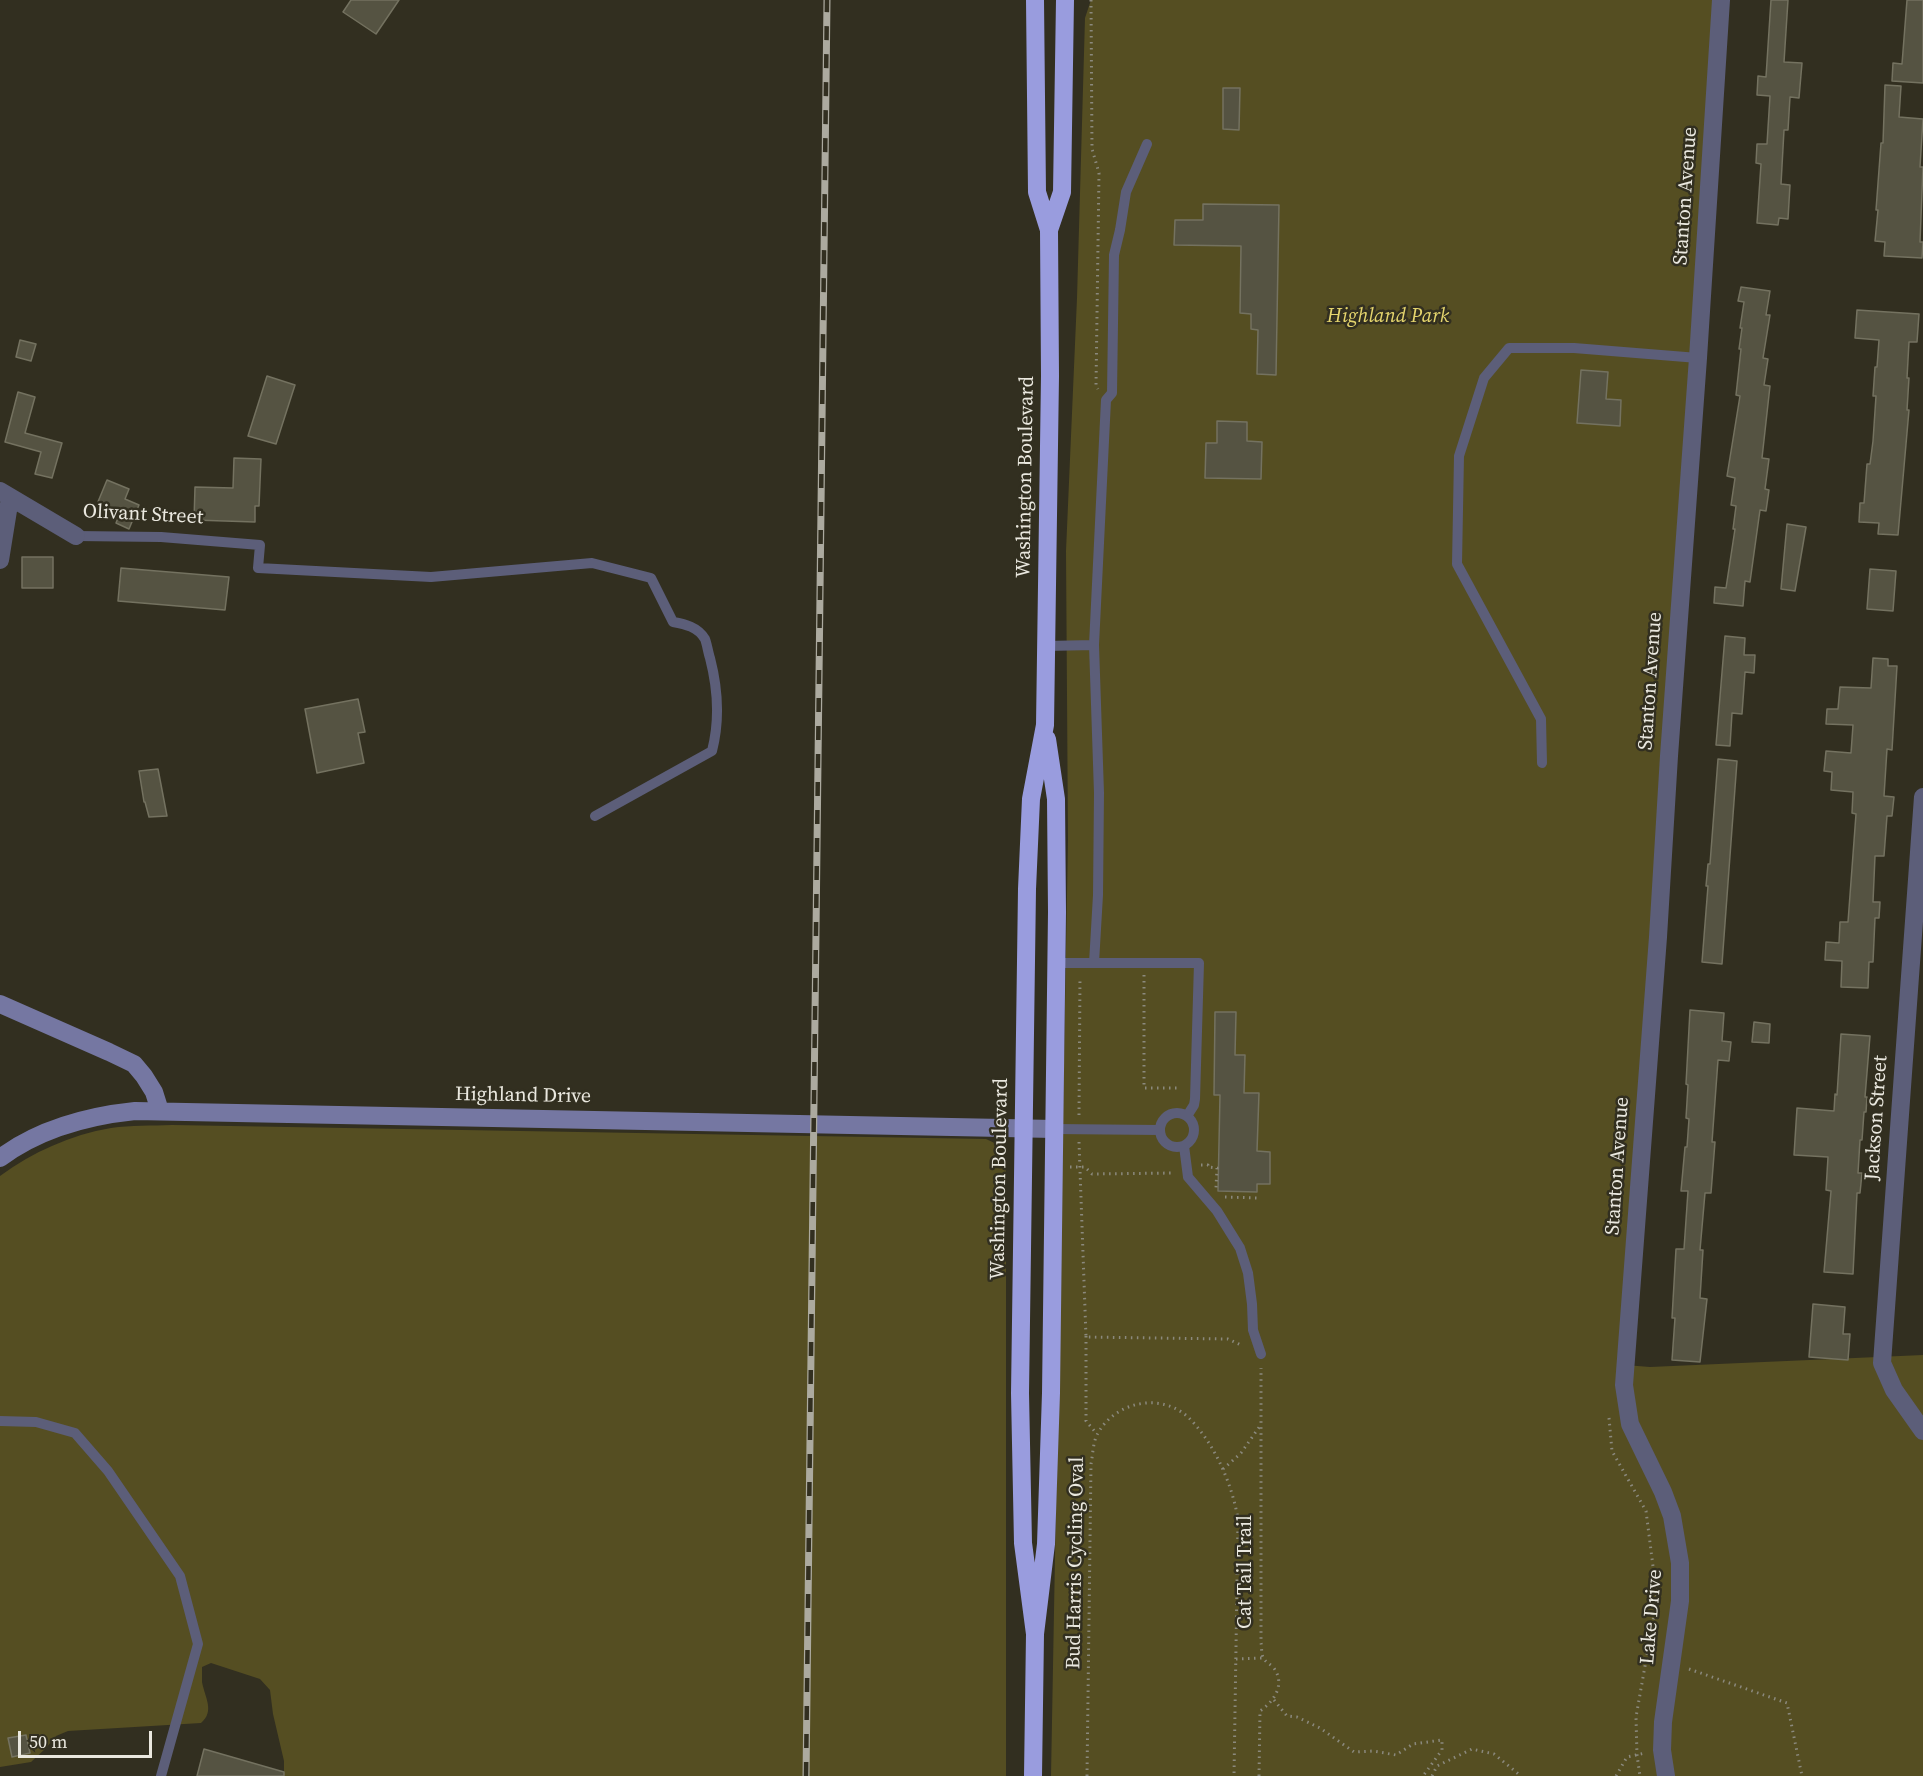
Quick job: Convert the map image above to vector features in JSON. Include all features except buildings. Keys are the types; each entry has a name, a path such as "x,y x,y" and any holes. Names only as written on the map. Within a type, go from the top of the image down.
{"highway":[{"name":"Washington Boulevard","path":"1033,1776 1035,1634 1046,1544 1051,1393 1057,963 1056,799 1045,725 1050,387 1049,230 1037,192 1035,0"},
{"name":"Washington Boulevard","path":"1049,230 1062,192 1065,0"},
{"name":"Washington Boulevard","path":"1035,1634 1023,1543 1020,1393 1027,889 1031,799 1045,725"}],"street":[{"name":"Stanton Avenue","path":"1625,1365 1658,937 1722,0"},
{"name":"Olivant Street","path":"5,494 76,536"},
{"path":"0,560 5,494"},
{"name":"Jackson Street","path":"1923,797 1882,1363 1894,1390 1923,1431"},
{"path":"0,1004 134,1064 154,1092 160,1112"},
{"name":"Highland Drive","path":"0,1158 28,1140 51,1130 108,1114 160,1112 1054,1129"},
{"name":"Lake Drive","path":"1625,1365 1625,1402 1630,1424 1672,1516 1680,1563 1681,1592 1663,1722 1662,1750 1666,1776"}],"lane":[{"path":"1094,963 1098,895 1099,793 1094,645 1106,400 1112,393 1114,255 1126,192 1147,144"},
{"path":"1542,763 1541,719 1457,564 1459,456 1484,378 1509,348 1574,348 1698,358"},
{"name":"Olivant Street","path":"76,536 162,537 260,545 258,568 431,577 592,563 651,578 673,622 690,625 704,638 713,670 718,706 717,733 712,751 595,816"},
{"path":"1046,646 1094,645"},
{"path":"1057,963 1199,963 1195,1099 1187,1116"},
{"path":"1177,1113 1187,1116 1193,1124 1194,1135 1184,1146 1173,1147 1164,1141 1160,1130 1161,1125 1167,1116 1177,1113"},
{"path":"1054,1129 1160,1130"},
{"path":"1184,1146 1188,1177 1217,1211 1240,1248 1248,1273 1253,1330 1261,1354"},
{"path":"0,1421 36,1422 75,1433 108,1471 180,1576 198,1644 161,1776"}],"path":[{"path":"1091,0 1092,149 1099,173 1096,386"},
{"path":"1080,963 1079,1129 1086,1336 1086,1420 1097,1434"},
{"path":"1144,975 1144,1088 1185,1088 1186,1091"},
{"path":"1068,1160 1068,1167 1085,1167 1092,1174 1173,1174 1180,1171"},
{"path":"1208,1165 1208,1167 1217,1168 1216,1193"},
{"path":"1220,1197 1257,1198"},
{"path":"1086,1336 1228,1339"},
{"name":"Cat Tail Trail","path":"1259,1776 1260,1710 1274,1700 1278,1693 1278,1676 1263,1658 1261,1643 1261,1354"},
{"name":"Bud Harris Cycling Oval","path":"1087,1776 1091,1464 1097,1434 1114,1414 1127,1407 1155,1402 1168,1405 1189,1418 1214,1452 1234,1497 1238,1520 1234,1776"},
{"path":"1609,1417 1612,1452 1646,1512 1657,1598 1636,1717 1640,1776"},
{"path":"1223,1469 1241,1453 1261,1424"},
{"path":"1236,1659 1263,1658"},
{"path":"1672,1663 1787,1703 1803,1776"},
{"path":"1274,1700 1287,1716 1297,1717 1320,1728 1354,1752 1373,1751 1396,1755 1413,1744 1442,1740 1442,1750 1423,1776"},
{"path":"1432,1776 1437,1766 1472,1749 1494,1754 1521,1776"},
{"path":"1616,1776 1627,1757 1662,1750"}],"green space":[{"name":"Highland Park","path":"1091,0 1721,0 1625,1365 1650,1367 1923,1355 1923,1776 1051,1776 1068,840 1066,551 1077,298 1085,18"},
{"path":"172,1125 986,1139 1003,1147 1006,1153 1006,1776 284,1776 284,1761 270,1690 260,1679 211,1663 202,1667 202,1682 208,1709 201,1723 68,1731 56,1736 31,1762 0,1767 0,1176 39,1152 81,1135 119,1127"}],"railway":[{"path":"806,1776 827,0"}]}
